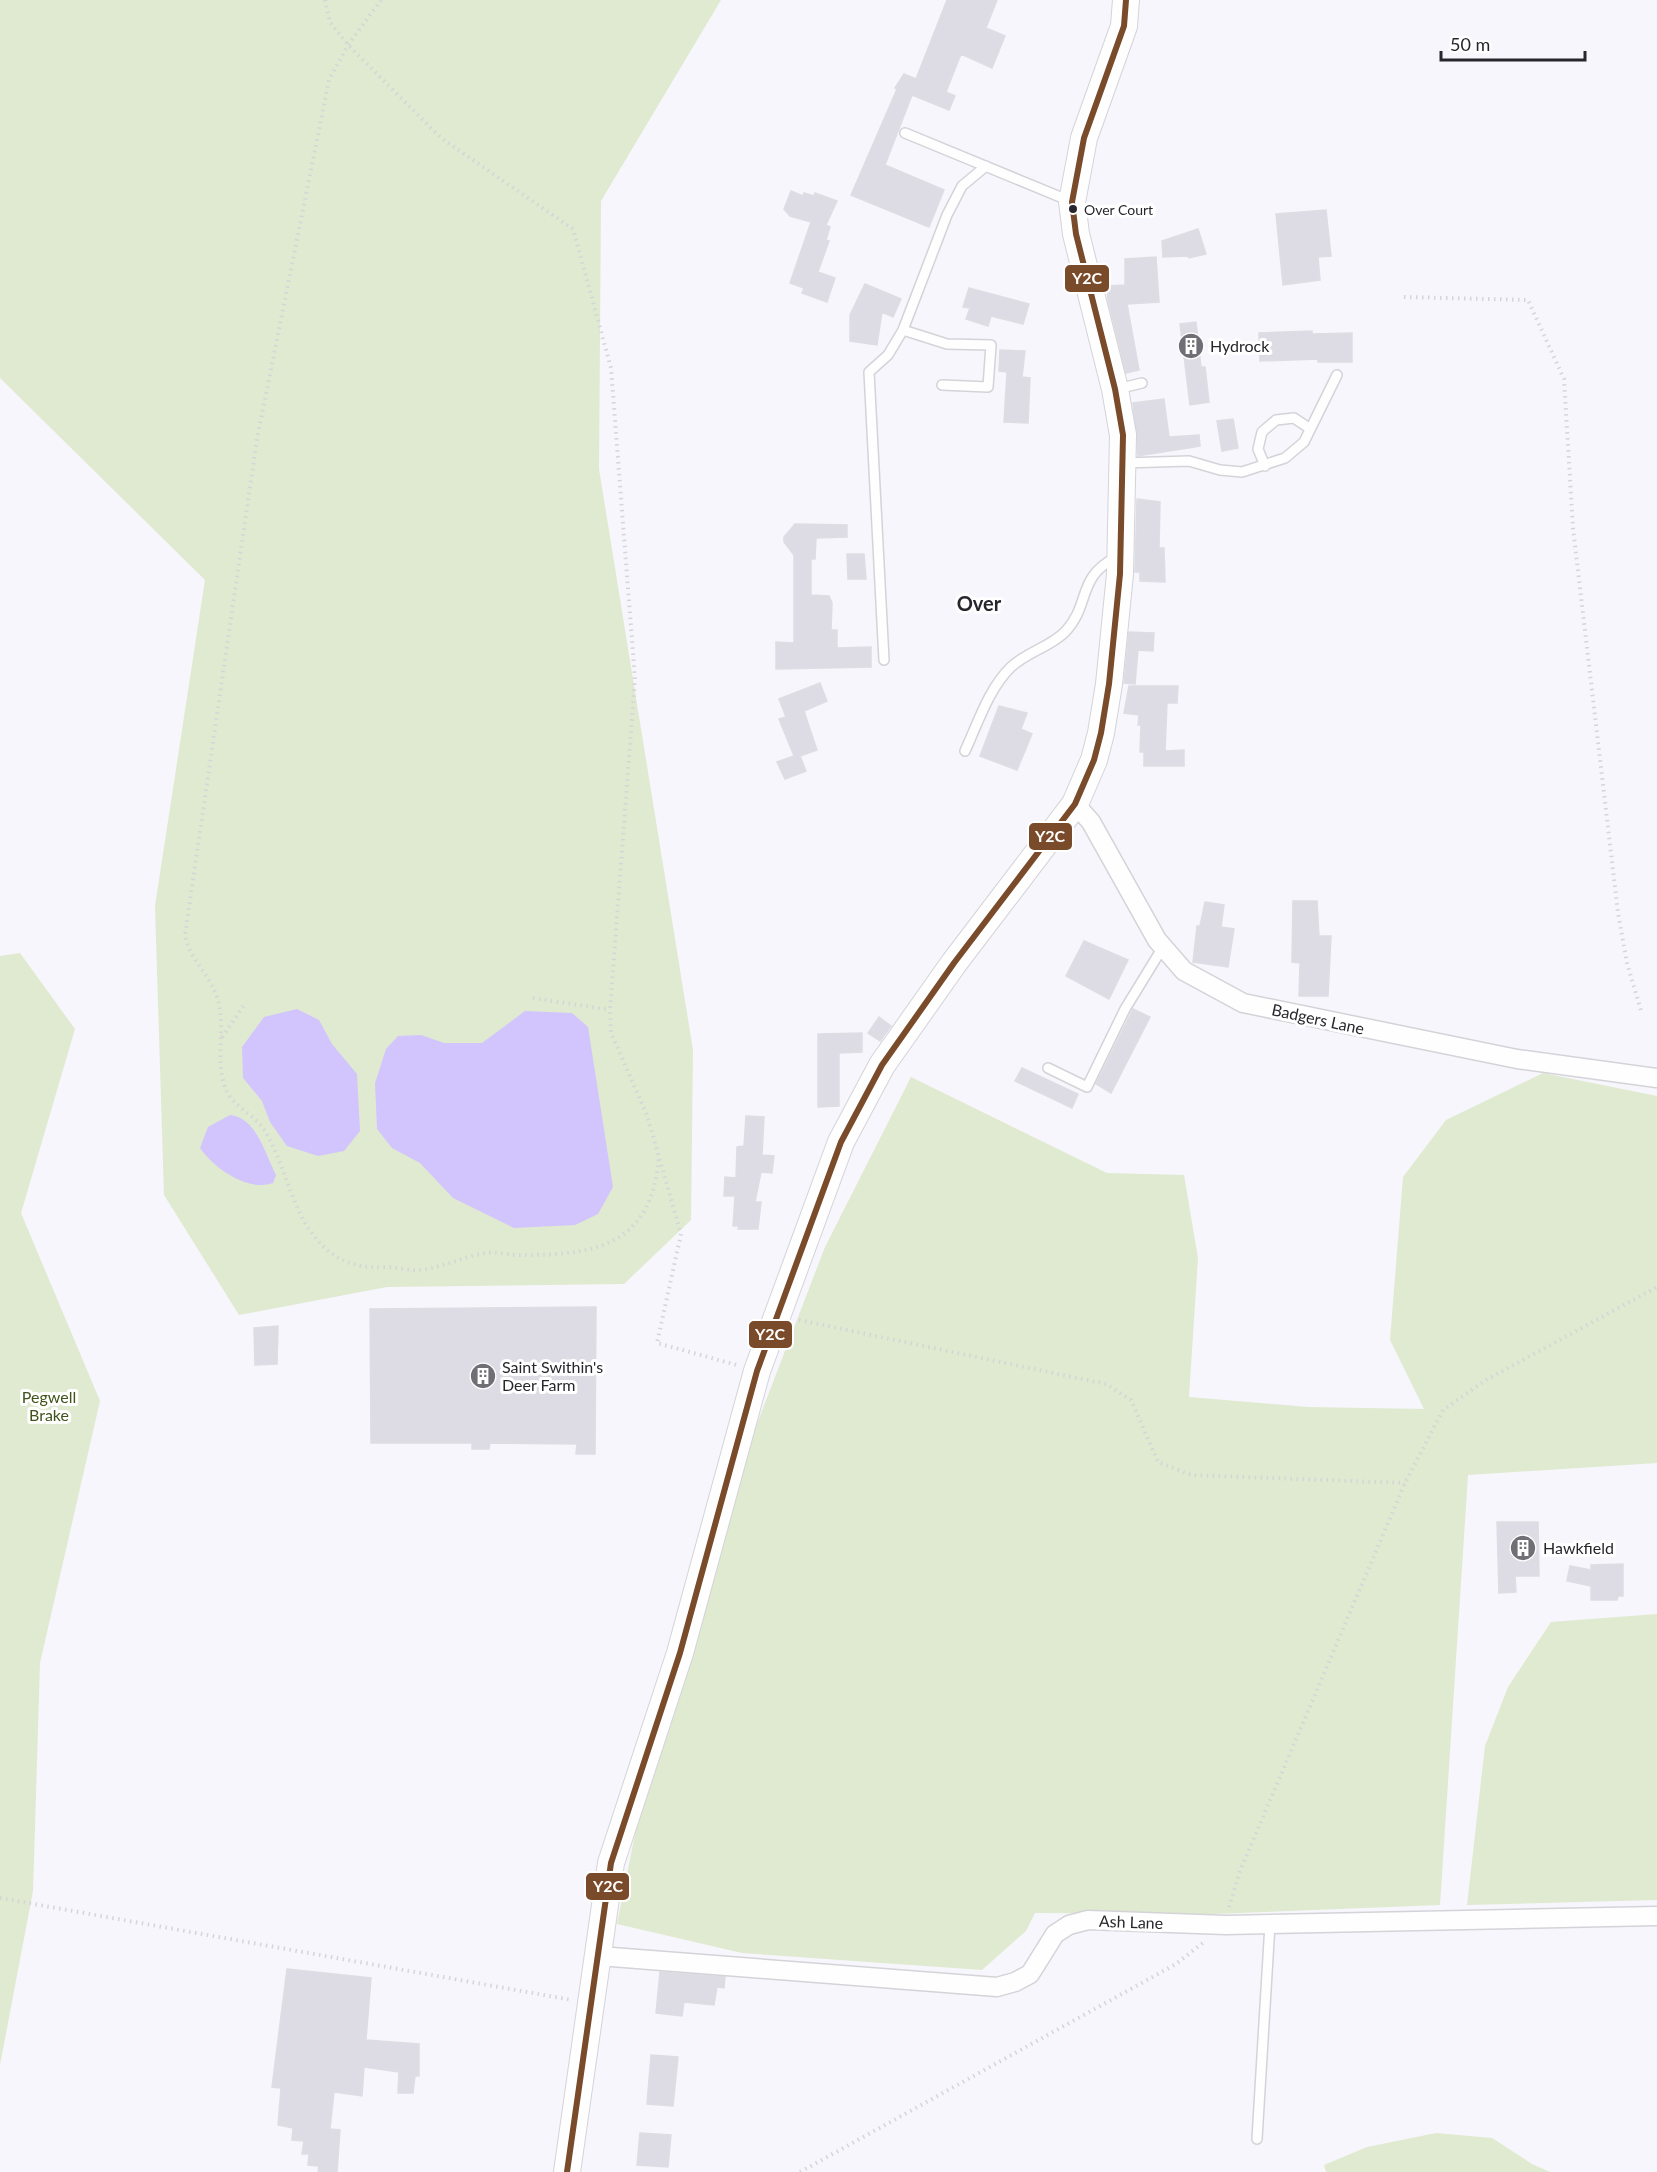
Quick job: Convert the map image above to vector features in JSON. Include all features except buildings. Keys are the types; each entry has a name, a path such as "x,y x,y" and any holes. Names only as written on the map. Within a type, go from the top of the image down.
{"street":[{"path":"567,2172 611,1863 680,1653 758,1371 841,1142 882,1065 954,963 1075,804 1094,760 1101,733 1109,684 1121,555 1123,435 1115,390 1076,234 1072,202 1084,138 1124,26 1126,0"},
{"name":"Badgers Lane","path":"1075,804 1091,822 1163,947 1184,971 1243,1003 1517,1059 1657,1078"},
{"name":"Ash Lane","path":"599,1956 997,1987 1015,1983 1030,1974 1055,1934 1088,1920 1270,1924 1657,1916"}],"lane":[{"path":"905,133 1072,202"},
{"path":"884,660 869,372 888,355 903,330 947,215 962,186 986,166"},
{"path":"903,330 947,344 991,345 988,387 942,385"},
{"path":"1123,463 1189,461 1220,470 1242,472 1285,458 1304,442 1337,375"},
{"path":"1115,390 1142,383"},
{"path":"1265,466 1258,449 1262,432 1276,420 1294,418 1310,428"},
{"path":"965,751 989,699 1010,668 1065,631 1074,619 1090,578 1106,562 1121,555"},
{"path":"1048,1068 1087,1087 1125,1009 1163,947"},
{"path":"1257,2139 1270,1924"}],"path":[{"path":"325,0 330,22 348,45 441,138 573,229 611,368 635,679 610,1010 611,1033 647,1115 681,1234 657,1343 758,1371"},
{"path":"381,0 348,45 329,80 257,439 185,935 191,955 205,974 219,1004 222,1037 220,1073 231,1101 264,1129 300,1215 313,1236 333,1254 372,1269 386,1267 414,1270 486,1253 512,1256 584,1251 612,1241 635,1226 650,1204 656,1184 659,1157"},
{"path":"1404,297 1527,300 1564,379 1573,528 1618,913 1627,963 1642,1014"},
{"path":"533,998 610,1010"},
{"path":"222,1037 245,1004"},
{"path":"800,2172 1176,1965 1226,1924 1240,1871 1406,1483 1443,1410 1486,1380 1657,1287"},
{"path":"777,1315 1106,1384 1131,1400 1158,1462 1191,1475 1406,1483"},
{"path":"0,1898 592,2003"}],"green space":[{"path":"0,0 721,0 601,201 599,469 693,1050 691,1220 624,1284 387,1287 239,1315 164,1195 155,906 205,580 0,378"},
{"name":"Pegwell Brake","path":"20,953 75,1029 21,1213 100,1401 40,1663 33,1891 0,2065 0,956"},
{"path":"1543,1073 1657,1096 1657,1463 1468,1475 1440,1905 1215,1914 1035,1913 1026,1931 982,1970 742,1953 617,1924 640,1809 745,1455 825,1247 911,1077 1107,1173 1184,1175 1198,1258 1189,1397 1308,1407 1424,1409 1390,1340 1403,1177 1446,1120"},
{"path":"1657,1614 1657,1900 1467,1905 1485,1746 1508,1687 1551,1622"},
{"path":"1436,2133 1492,2138 1532,2164 1550,2172 1326,2172 1324,2165 1367,2147"}],"shaded area":[{"path":"297,1009 319,1020 332,1044 357,1074 360,1131 344,1151 318,1156 287,1146 270,1122 262,1101 243,1078 242,1047 264,1017"},
{"path":"525,1011 572,1013 588,1027 613,1187 598,1214 575,1225 514,1228 453,1198 420,1163 392,1148 377,1129 375,1083 386,1049 398,1036 421,1035 444,1043 482,1043"},
{"path":"230,1115 247,1123 254,1130 276,1175 273,1183 263,1185 242,1181 222,1170 200,1148 208,1127"}],"transit line":[{"name":"Y2C","path":"567,2172 611,1863 680,1653 757,1371 841,1142 882,1065 954,963 1075,804 1094,760 1101,733 1109,684 1120,574 1123,435 1115,389 1076,234 1072,202 1084,138 1124,26 1126,0"}],"place":[{"name":"Over Court","path":"1073,209"},
{"name":"Hydrock","path":"1191,346"},
{"name":"Saint Swithin's Deer Farm","path":"483,1376"},
{"name":"Hawkfield","path":"1523,1548"}],"district":[{"name":"Over","path":"979,604"}]}
